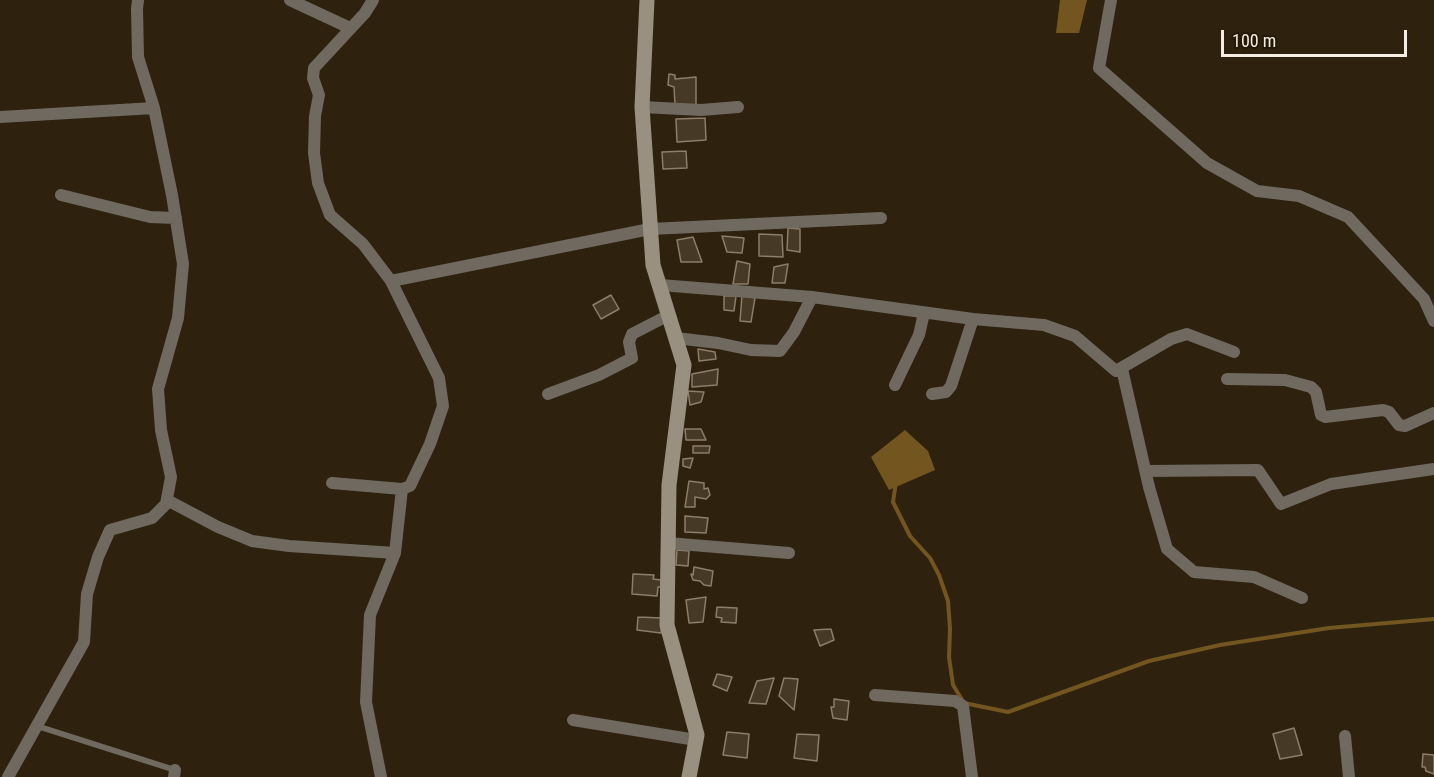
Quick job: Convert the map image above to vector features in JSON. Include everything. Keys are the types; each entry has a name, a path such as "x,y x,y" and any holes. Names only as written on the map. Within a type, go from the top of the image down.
{"street":[{"path":"8,777 84,642 87,594 98,558 110,530 152,518 166,504 171,477 161,430 158,389 178,318 183,264 154,108 138,57 138,0"},
{"path":"290,0 350,28"},
{"path":"332,483 402,489 411,486 430,444 443,406 439,378 391,281 363,244 330,214 318,183 314,153 315,116 319,95 313,78 314,68 365,13 373,0"},
{"path":"647,0 642,107 653,265 684,365 669,485 667,625 697,735 690,777"},
{"path":"1112,0 1099,68 1207,164 1257,191 1299,196 1348,217 1424,298 1434,321"},
{"path":"642,107 701,110 738,107"},
{"path":"0,117 154,108"},
{"path":"61,195 150,216 176,218"},
{"path":"391,281 650,229 881,218"},
{"path":"660,285 812,297 973,319 1044,325 1075,336 1116,371 1171,339 1187,334 1234,352"},
{"path":"676,338 751,350 780,351 794,332 812,297"},
{"path":"895,385 919,335 924,313"},
{"path":"548,394 580,383 632,358 629,342 632,334 669,315"},
{"path":"932,394 946,392 951,386 973,319"},
{"path":"1122,369 1167,549 1194,572 1254,577 1302,598"},
{"path":"1227,380 1285,380 1311,387 1316,392 1321,415 1325,417 1383,410 1389,412 1399,425 1405,426 1434,413"},
{"path":"1146,471 1258,470 1281,504 1331,484 1434,469"},
{"path":"381,777 366,702 370,615 395,553 402,489"},
{"path":"167,500 218,527 252,540 290,546 395,553"},
{"path":"668,543 789,553"},
{"path":"875,695 955,701 963,706 972,777"},
{"path":"573,720 696,740"},
{"path":"1345,736 1349,777"}],"lane":[{"path":"38,726 175,774"}],"shaded area":[{"path":"1060,0 1087,0 1079,33 1056,33"},
{"path":"905,430 928,451 935,470 889,490 871,457"}],"building":[{"path":"669,74 675,75 675,79 696,77 696,105 675,105 674,87 668,85"},
{"path":"705,118 706,140 677,142 676,119"},
{"path":"686,151 687,168 663,169 662,152"},
{"path":"788,228 800,229 800,252 787,250"},
{"path":"759,234 782,235 783,257 759,256"},
{"path":"722,236 744,238 742,253 727,252"},
{"path":"693,237 702,262 681,262 677,240"},
{"path":"737,261 750,264 748,284 733,284"},
{"path":"788,264 785,283 772,283 774,267"},
{"path":"611,295 619,309 601,319 593,305"},
{"path":"742,295 755,298 751,322 740,321"},
{"path":"724,296 736,296 734,311 724,310"},
{"path":"698,349 715,352 716,359 699,361"},
{"path":"718,369 717,385 692,387 692,374"},
{"path":"688,391 704,392 701,402 690,405"},
{"path":"685,429 701,429 706,440 686,440"},
{"path":"693,446 710,446 709,453 693,453"},
{"path":"693,458 690,468 683,466 683,459"},
{"path":"689,481 704,483 704,489 708,488 710,495 706,499 695,497 695,507 685,507"},
{"path":"685,516 708,518 706,533 685,532"},
{"path":"677,550 689,551 688,566 676,565"},
{"path":"694,567 713,571 711,586 693,580 691,574 693,575"},
{"path":"633,574 654,575 653,579 661,580 657,596 632,594"},
{"path":"706,597 703,622 689,623 686,600"},
{"path":"717,607 737,608 736,623 721,622 722,618 716,617"},
{"path":"638,617 662,618 661,633 637,630"},
{"path":"831,629 834,640 820,646 814,630"},
{"path":"717,674 732,677 727,691 713,685"},
{"path":"774,678 766,704 749,703 757,681"},
{"path":"784,678 798,679 794,710 779,696"},
{"path":"834,699 849,701 847,720 833,718 831,707 834,707"},
{"path":"1294,728 1302,755 1280,759 1273,734"},
{"path":"727,732 749,734 747,758 723,755"},
{"path":"797,734 819,735 817,761 794,758"},
{"path":"1423,754 1434,755 1434,774 1422,767"}],"waterway":[{"path":"896,482 893,502 910,536 930,558 948,601 949,657 953,685 964,703 1008,712 1149,661 1220,645 1329,628 1434,619"}]}
